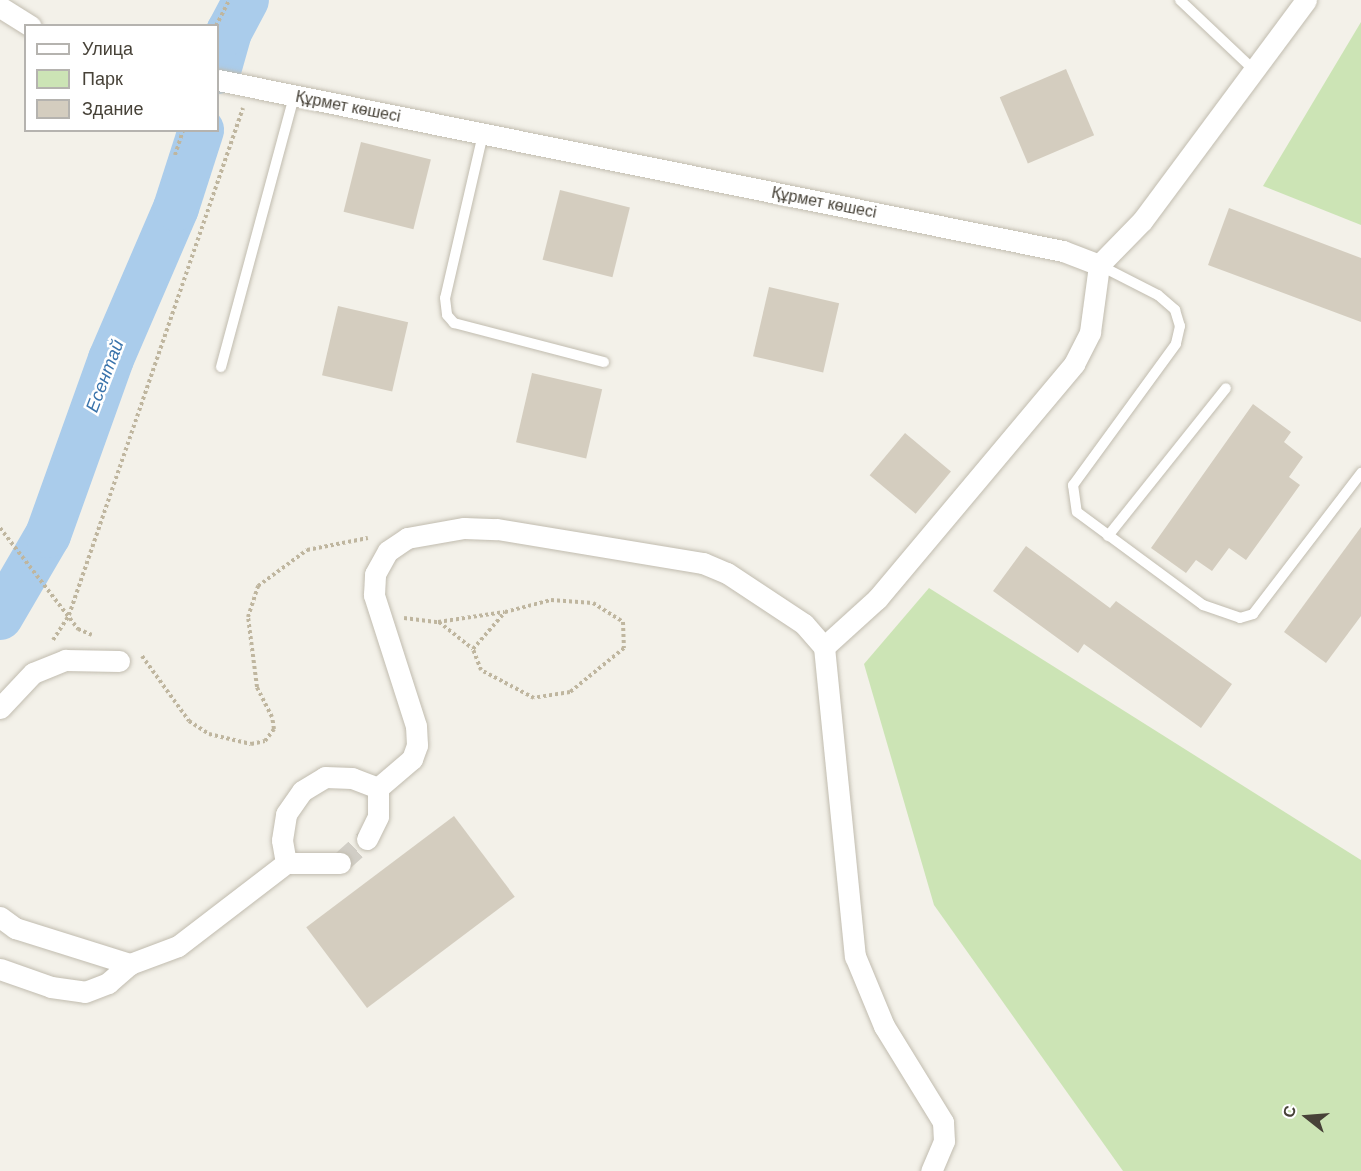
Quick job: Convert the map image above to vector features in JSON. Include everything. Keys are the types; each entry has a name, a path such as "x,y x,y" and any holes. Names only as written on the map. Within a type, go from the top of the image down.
{"street":[{"path":"824,647 877,599 1074,364 1090,332 1099,265 1142,221 1306,0"},
{"path":"0,7 28,24"},
{"name":"Құрмет көшесі","path":"219,81 1064,251 1099,265"},
{"path":"367,838 378,816 378,788 412,759 417,745 416,726 374,595 375,574 388,551 428,531 497,529 703,563 727,573 804,624 824,647 855,956 884,1026 943,1122 944,1141 931,1171"},
{"path":"0,708 33,673 65,660 127,656"},
{"path":"286,863 282,840 286,814 302,791 325,777 352,778 378,788"},
{"path":"0,969 51,987 85,992 108,983 130,964 178,946 286,863 340,863"},
{"path":"0,917 15,928 130,964"}],"lane":[{"path":"1180,0 1254,70"},
{"path":"221,367 294,96"},
{"path":"483,134 445,298 447,315 454,323 604,362"},
{"path":"1099,265 1158,295 1174,310 1180,326 1176,344 1073,485 1077,512 1203,605 1240,618 1253,614 1361,473"},
{"path":"1108,536 1226,388"}],"path":[{"path":"216,24 229,0"},
{"path":"33,673 69,615 250,87"},
{"path":"175,155 182,132"},
{"path":"0,528 78,629 96,636"},
{"path":"127,656 189,721 209,734 251,744 265,741 274,729 272,717 257,687 248,617 258,586 308,550 374,536"},
{"path":"380,616 438,622 505,612 551,600 593,603 623,622 624,648 570,692 534,698 482,670 473,649 438,622"},
{"path":"473,649 505,612"}],"green space":[{"path":"1361,22 1361,225 1263,186"},
{"path":"929,588 1361,860 1361,1171 1123,1171 934,905 864,664"}],"building":[{"path":"1066,69 1094,135 1028,163 1000,97"},
{"path":"361,142 431,159 413,229 344,212"},
{"path":"560,190 630,207 612,277 543,260"},
{"path":"1229,208 1361,258 1361,322 1208,265"},
{"path":"769,287 839,303 823,372 753,356"},
{"path":"338,306 408,322 392,391 322,375"},
{"path":"532,373 602,389 586,458 516,442"},
{"path":"1253,404 1291,432 1284,442 1303,457 1289,477 1300,485 1246,560 1229,548 1212,571 1196,560 1186,573 1151,548"},
{"path":"905,433 951,472 916,514 870,475"},
{"path":"1361,527 1361,616 1326,663 1284,632"},
{"path":"1026,546 1110,608 1116,601 1232,684 1201,728 1084,644 1078,653 993,591"},
{"path":"454,816 515,897 367,1008 306,927"}],"waterway":[{"name":"Есентай","path":"219,67 229,32 246,0"},
{"name":"Есентай","path":"0,617 48,535 111,359 176,208 200,132"}],"tunnel":[{"path":"340,863 367,839"}]}
